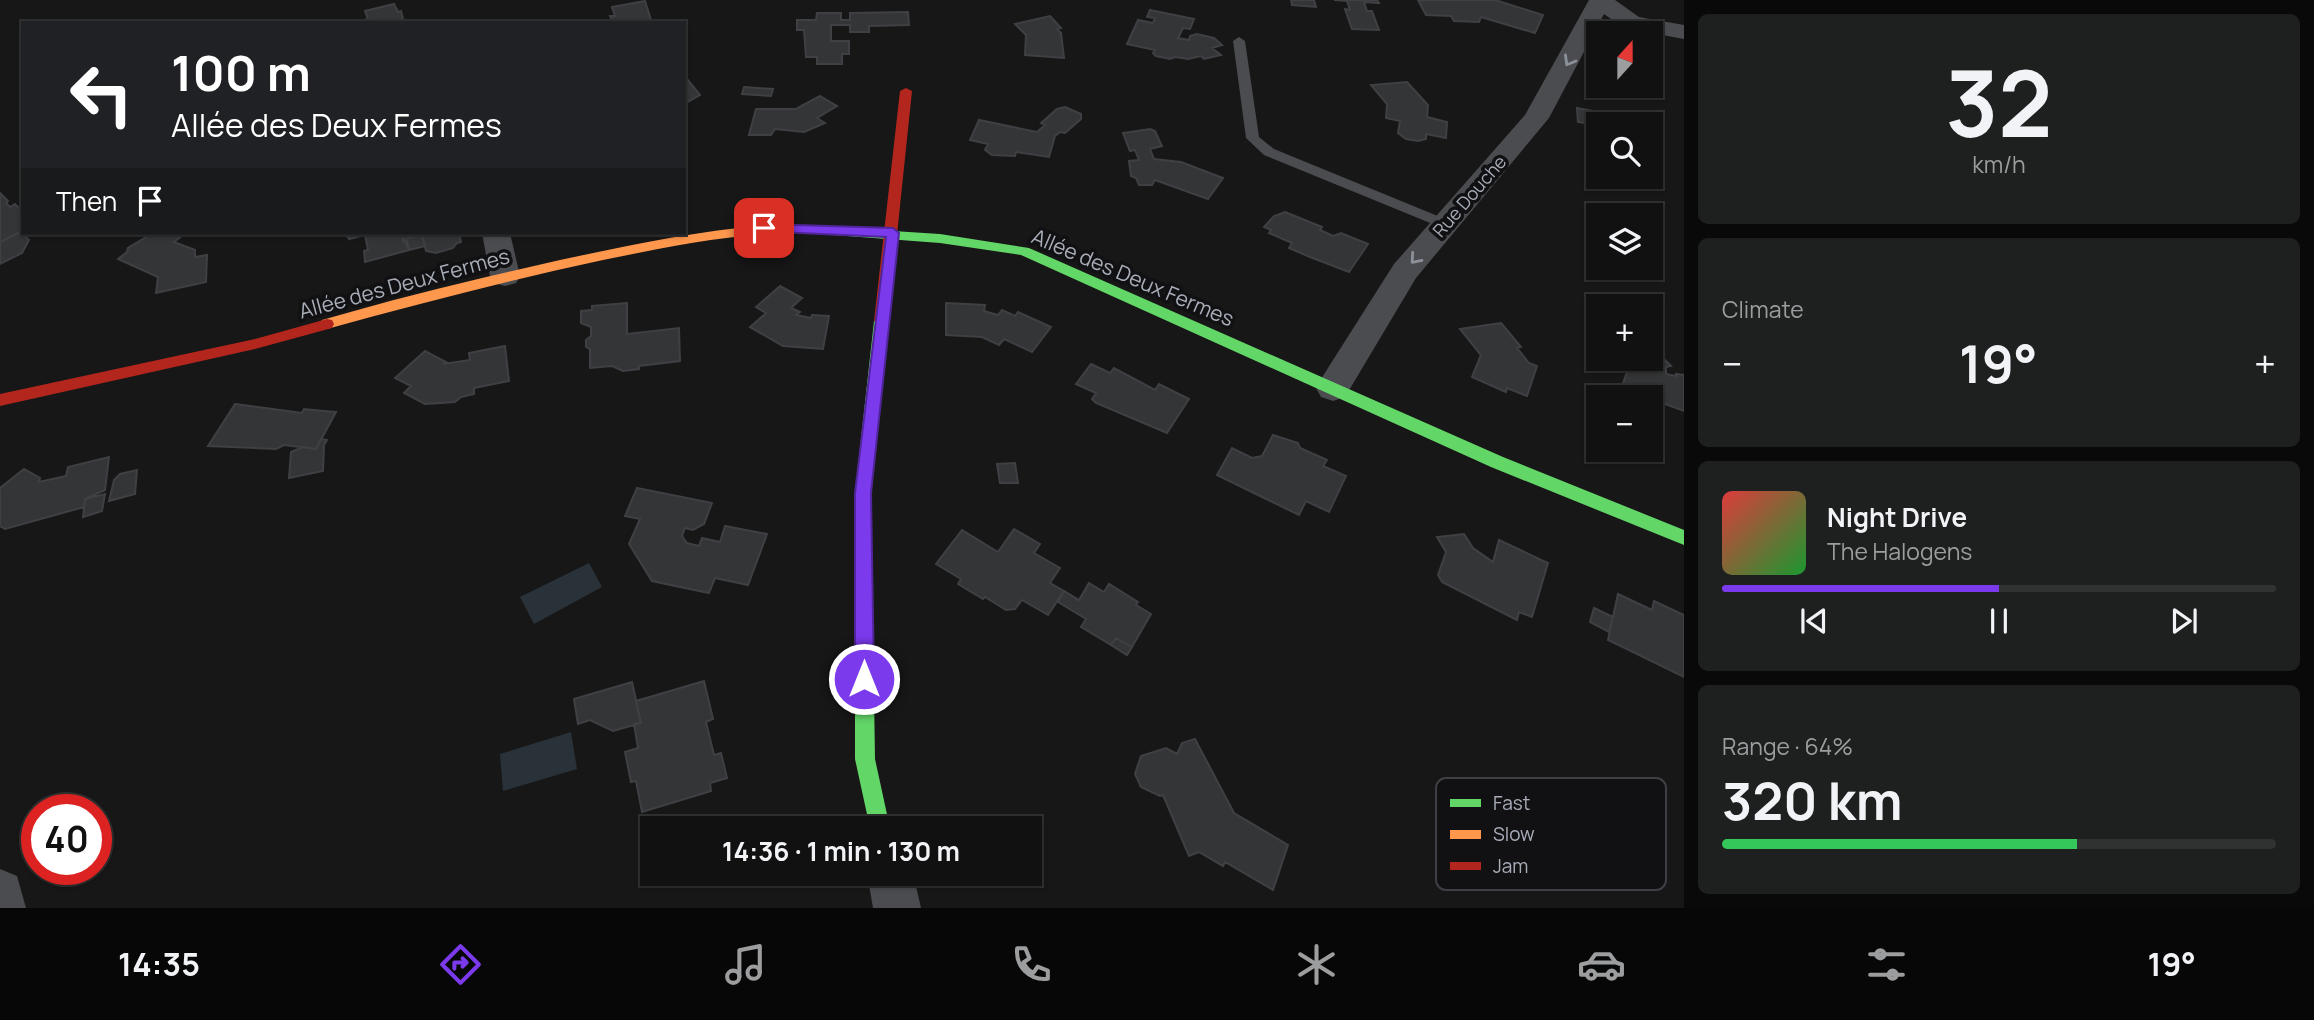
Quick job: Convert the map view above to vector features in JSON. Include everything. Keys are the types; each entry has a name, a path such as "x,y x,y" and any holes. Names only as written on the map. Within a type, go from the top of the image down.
{"street":[{"path":"1600,0 1632,23 1684,32"},
{"name":"Rue Douche","path":"1333,388 1405,271 1536,118 1600,0"},
{"path":"877,816 865,759 863,493 893,233 906,91"},
{"name":"Allée des Deux Fermes","path":"0,400 255,344 505,276 709,234 764,228 893,233 982,243 1024,251 1497,463 1684,538"},
{"path":"496,235 505,276"},
{"path":"893,886 897,908"},
{"path":"0,893 2,908"}],"lane":[{"path":"1239,41 1253,138 1269,152 1445,225"}],"shaded area":[{"path":"589,563 602,587 534,624 520,597"},
{"path":"571,732 577,769 503,791 500,754"}],"building":[{"path":"1291,0 1314,0 1316,7 1292,5"},
{"path":"1334,0 1377,0 1379,3 1364,2 1367,11 1372,11 1379,30 1352,29 1345,9 1350,10 1347,1"},
{"path":"1418,0 1495,0 1543,15 1535,33 1481,17 1479,22 1454,21 1451,16 1426,15"},
{"path":"645,1 651,21 612,21 610,16 615,16 612,7"},
{"path":"394,4 398,12 401,11 404,21 364,21 368,19 365,11"},
{"path":"1150,10 1194,19 1190,29 1183,28 1178,38 1189,40 1190,36 1197,34 1214,38 1222,45 1212,48 1221,55 1204,59 1201,56 1170,59 1156,56 1153,53 1155,50 1127,44 1138,20 1153,23 1155,18 1147,17"},
{"path":"908,12 909,25 869,26 869,32 850,32 850,25 831,25 831,41 849,41 849,54 842,54 842,64 817,64 817,57 806,57 804,30 797,30 797,20 816,20 817,13 841,13 841,20 850,20 850,13"},
{"path":"1050,16 1061,28 1057,29 1061,33 1064,58 1025,55 1026,35 1015,24"},
{"path":"686,80 700,95 686,103"},
{"path":"1407,82 1428,105 1427,117 1447,122 1446,138 1426,134 1426,139 1418,141 1406,139 1398,133 1400,121 1386,118 1387,104 1371,85"},
{"path":"744,87 773,89 771,96 742,94"},
{"path":"820,96 837,106 817,118 825,123 804,132 775,129 771,135 749,135 756,109 796,109"},
{"path":"1065,107 1081,114 1081,119 1065,133 1060,132 1055,136 1049,157 1016,152 1015,156 992,155 985,150 988,144 970,140 979,120 1037,132 1045,125 1041,123 1057,109"},
{"path":"1577,108 1597,112 1586,112 1586,123 1578,122"},
{"path":"1150,129 1155,131 1162,146 1150,149 1154,159 1181,162 1223,178 1208,199 1155,180 1152,185 1139,185 1136,178 1131,176 1129,161 1139,160 1135,150 1130,151 1123,133"},
{"path":"0,193 10,207 15,204 21,210 21,232 0,242"},
{"path":"1285,212 1322,227 1320,230 1333,236 1341,233 1368,244 1349,272 1310,257 1289,248 1292,243 1269,233 1271,230 1264,227 1274,216"},
{"path":"20,232 29,240 22,253 0,264 0,242"},
{"path":"150,235 183,235 174,242 195,250 195,257 207,255 206,282 156,293 158,277 118,259 128,248"},
{"path":"346,235 365,235 349,239"},
{"path":"365,235 402,235 409,250 365,262 364,251 368,250"},
{"path":"422,235 459,235 461,242 453,248 436,253 426,251"},
{"path":"422,235 425,246 409,250 407,241 403,242 403,239"},
{"path":"780,286 802,298 791,308 800,312 796,315 811,318 812,315 829,316 823,349 783,346 750,327 766,313 756,307"},
{"path":"627,303 627,334 679,328 680,361 639,366 639,369 623,371 612,366 590,368 590,349 586,347 586,340 591,336 591,327 581,323 581,311 592,310 592,306"},
{"path":"946,303 985,305 984,311 998,315 1002,310 1015,316 1018,312 1051,327 1032,352 1004,339 999,345 982,337 946,335"},
{"path":"1501,323 1521,347 1517,348 1529,363 1537,366 1527,396 1507,388 1506,392 1472,377 1481,355 1460,329"},
{"path":"505,346 509,381 474,388 474,394 461,397 455,402 425,404 404,393 411,386 395,378 425,351 446,362 443,364 470,360 469,353"},
{"path":"1663,358 1671,366 1666,367 1666,374 1684,375 1684,411 1663,403 1663,385 1622,385 1627,372 1624,371 1663,371"},
{"path":"1091,364 1110,373 1114,368 1155,390 1159,384 1189,399 1167,433 1096,403 1092,399 1096,393 1076,384"},
{"path":"235,404 302,413 304,409 336,412 316,449 284,445 276,449 208,446"},
{"path":"1273,435 1298,443 1300,448 1327,460 1323,466 1346,476 1329,512 1306,501 1299,515 1217,475 1232,448 1252,458 1262,456"},
{"path":"321,439 327,440 324,445 323,471 289,478 291,452 303,447 316,449"},
{"path":"109,457 105,490 85,499 84,507 5,529 0,526 0,488 24,469 40,478 39,482 66,476 68,467"},
{"path":"1015,463 1018,483 1000,483 997,464"},
{"path":"137,470 135,494 109,501 114,480 120,474"},
{"path":"637,488 712,503 704,524 693,530 685,528 682,536 687,543 699,546 702,538 720,542 725,526 767,534 748,585 715,578 709,593 652,581 629,544 640,519 625,516"},
{"path":"105,494 102,511 83,517 85,499"},
{"path":"1014,529 1040,544 1034,553 1060,568 1050,583 1064,591 1048,615 1022,600 1015,609 1006,610 958,584 961,579 936,564 962,530 998,552"},
{"path":"1464,534 1473,548 1493,562 1499,540 1548,563 1532,617 1519,612 1517,620 1442,582 1438,575 1446,552 1437,537"},
{"path":"1089,583 1104,592 1109,584 1138,602 1136,605 1151,614 1132,647 1116,638 1111,645 1081,627 1086,619 1058,602 1064,591 1079,600"},
{"path":"1618,594 1652,610 1654,601 1684,615 1684,677 1608,640"},
{"path":"1594,608 1613,617 1609,632 1590,622"},
{"path":"1116,638 1132,647 1127,655 1111,645"},
{"path":"704,681 713,719 706,722 714,755 721,753 727,778 710,783 711,791 642,812 636,781 631,782 625,752 638,748 634,724 641,723 636,701"},
{"path":"632,682 641,723 613,731 590,720 578,724 574,699"},
{"path":"1195,739 1234,813 1288,845 1273,890 1225,862 1223,866 1199,852 1189,856 1163,795 1141,787 1135,774 1141,756 1166,748 1177,754 1182,743"}],"traffic: fast":[{"path":"799,229 912,236 1024,251 1497,462 1684,538"},
{"path":"877,816 865,759 863,493 881,321"}],"traffic: slow":[{"path":"327,324 471,286 616,253 729,233 799,229"}],"traffic: jam":[{"path":"881,321 906,91"},
{"path":"0,400 255,344 327,324"}],"route":[{"path":"764,228 893,233 863,493 864,679"}]}
